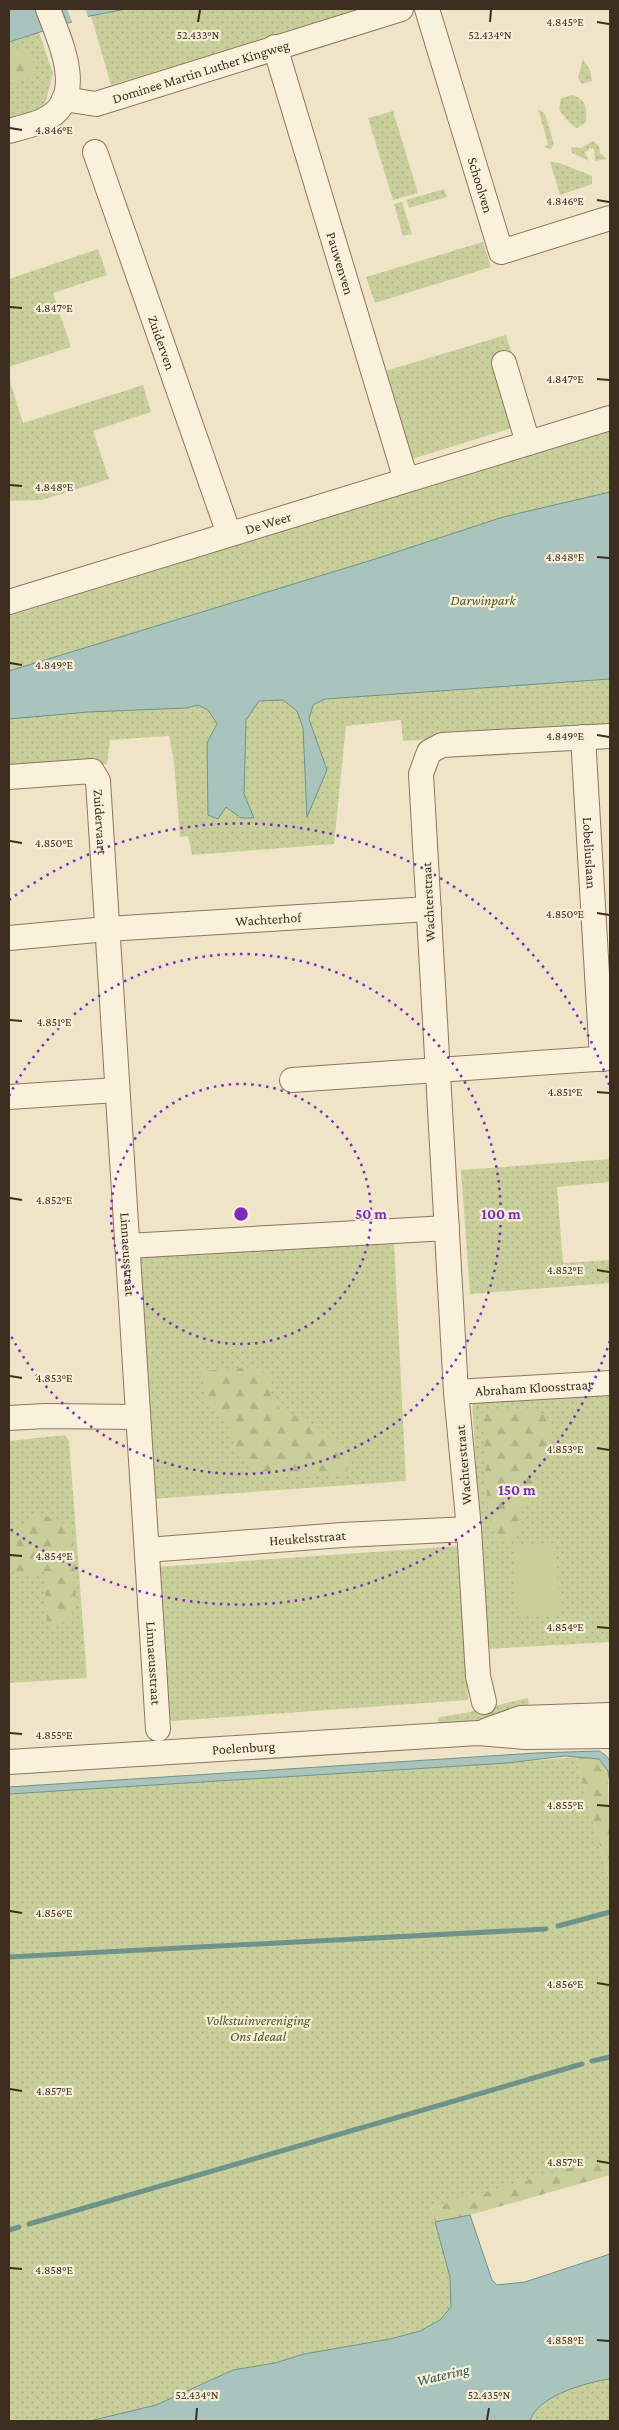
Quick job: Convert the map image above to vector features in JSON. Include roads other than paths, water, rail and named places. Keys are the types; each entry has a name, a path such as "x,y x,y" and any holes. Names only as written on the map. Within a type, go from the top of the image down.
{"street":[{"path":"9,131 43,120 52,115 64,99 68,74 65,57 48,9"},
{"name":"Dominee Martin Luther Kingweg","path":"64,99 96,104 400,9"},
{"name":"Schoolven","path":"427,9 501,252 610,218"},
{"name":"Pauwenven","path":"275,47 406,480"},
{"name":"Zuiderven","path":"95,152 229,534"},
{"path":"504,363 528,443"},
{"name":"De Weer","path":"9,602 610,418"},
{"path":"583,737 610,736"},
{"name":"Wachterstraat","path":"484,1702 478,1676 469,1529 456,1392 421,774 430,752 442,745 583,737"},
{"name":"Lobeliuslaan","path":"583,737 606,1058"},
{"name":"Zuidervaart","path":"9,777 92,771 98,780 107,929"},
{"name":"Wachterhof","path":"107,929 429,909"},
{"path":"9,938 107,929"},
{"name":"Linnaeusstraat","path":"107,929 157,1719"},
{"path":"292,1080 606,1058"},
{"path":"9,1097 117,1090"},
{"path":"127,1246 447,1228"},
{"name":"Abraham Kloosstraat","path":"456,1392 610,1383"},
{"path":"9,1418 45,1416 138,1417"},
{"name":"Heukelsstraat","path":"147,1550 333,1536 469,1529"},
{"name":"Poelenburg","path":"478,1733 521,1718 610,1715"},
{"name":"Poelenburg","path":"9,1762 478,1733 525,1737 610,1736"}],"water":[{"path":"9,9 126,9 90,16 9,42"},
{"path":"610,492 610,679 325,699 313,705 309,719 327,770 307,817 303,728 297,711 283,700 259,701 246,720 244,794 254,818 241,818 226,807 218,819 208,815 207,743 217,724 208,710 198,705 186,708 88,712 9,719 9,671 372,560 503,517"},
{"path":"599,1751 610,1761 610,1784 608,1771 599,1759 565,1756 508,1763 9,1794 9,1787 536,1753"},
{"name":"Watering","path":"470,2215 492,2280 497,2285 525,2282 610,2254 610,2379 576,2387 552,2398 542,2404 530,2421 90,2421 156,2405 233,2370 275,2363 304,2354 390,2339 420,2331 440,2320 451,2307 450,2277 435,2222"}],"waterway":[{"path":"558,1926 610,1912"},
{"path":"9,1957 546,1929"},
{"path":"592,2061 610,2057"},
{"path":"29,2224 582,2064"},
{"path":"9,2230 19,2227"}],"park label":[{"name":"Darwinpark","path":"483,600"},
{"name":"Volkstuinvereniging Ons Ideaal","path":"258,2028"}]}
